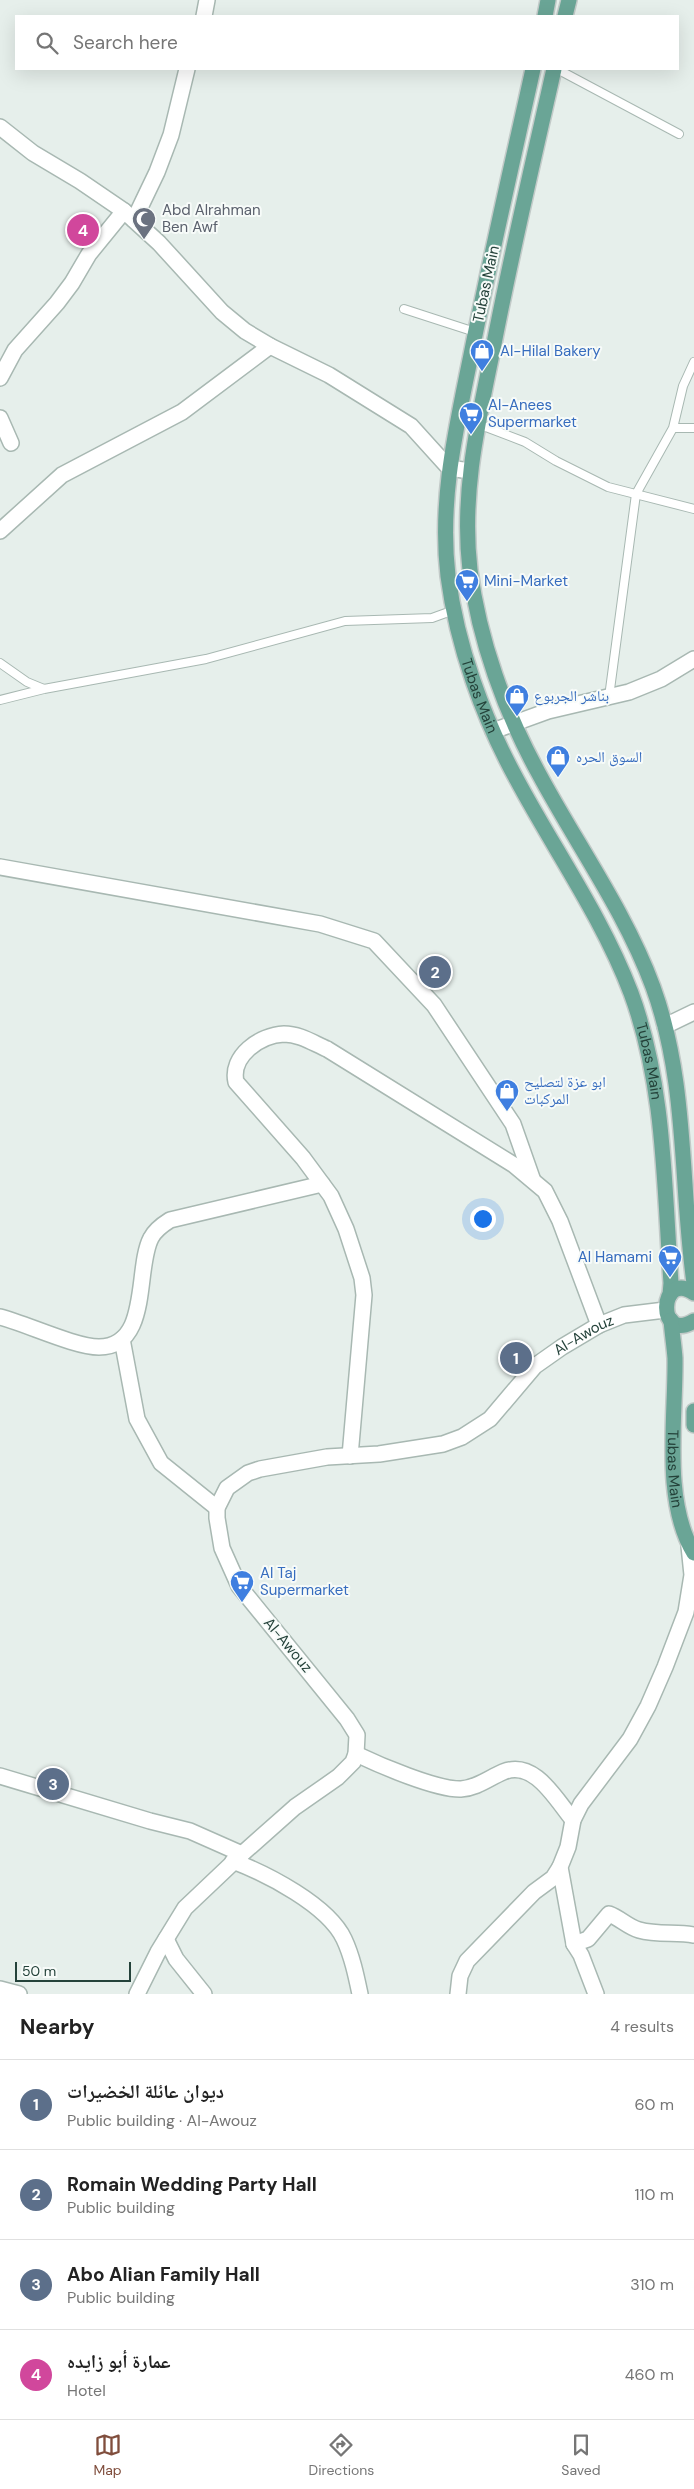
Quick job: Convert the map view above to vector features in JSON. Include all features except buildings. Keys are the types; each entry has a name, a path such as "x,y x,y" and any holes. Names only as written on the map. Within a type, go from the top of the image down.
{"main road":[{"path":"544,15 548,0"},
{"path":"565,15 569,0"},
{"name":"Tubas Main","path":"533,70 475,332 449,468 445,539 454,610 470,672 493,731 515,778 580,887 615,956 645,1037 658,1112 671,1282 670,1294 667,1299 674,1358 672,1451 679,1516 692,1549"},
{"name":"Tubas Main","path":"555,70 478,424 470,471 467,532 476,604 492,666 515,725 537,772 603,881 633,941 653,988 665,1026 674,1060 680,1105 694,1278"},
{"path":"670,1294 680,1289 694,1292"},
{"path":"668,1315 681,1325 694,1321"},
{"name":"Tubas Main","path":"694,1411 694,1425"}],"street":[{"path":"204,15 207,0"},
{"path":"0,378 15,350 72,283 89,254 129,216 157,172 171,135 187,70"},
{"path":"0,127 33,153 80,180 129,216 168,253 228,317 270,346 329,375 411,426 449,468 470,471"},
{"path":"0,531 62,475 182,412 270,346"},
{"path":"0,418 11,443"},
{"path":"493,731 515,725 548,711 628,692 661,679 694,660"},
{"path":"0,867 320,924 374,941 434,1005 513,1124 532,1178"},
{"path":"665,1026 694,1012"},
{"path":"350,1456 364,1287 346,1229 331,1196 303,1158 236,1082 233,1072 238,1061 252,1046 270,1036 285,1034 299,1036 327,1049 532,1178 545,1191 560,1221 599,1325"},
{"path":"0,1317 88,1346 110,1346 122,1339 136,1319 147,1247 154,1232 162,1225 170,1220 291,1193 322,1184"},
{"name":"Al-Awouz","path":"356,1754 357,1735 347,1719 239,1586 222,1548 217,1508 227,1488 248,1472 327,1458 378,1454 443,1444 462,1437 490,1419 535,1366 599,1325 624,1315 668,1315"},
{"path":"122,1339 137,1419 161,1463 217,1508"},
{"path":"458,1994 460,1976 467,1961 534,1892 554,1878 568,1847 573,1820 585,1798 616,1759 636,1728 665,1667 686,1612 692,1574 692,1549"},
{"path":"137,1994 185,1908 237,1858 295,1807 338,1777 353,1762 356,1754 431,1783 452,1789 473,1787 511,1770 526,1771 540,1780 573,1820"},
{"path":"0,1776 150,1821 190,1830 281,1882 314,1905 344,1938 356,1972 360,1994"},
{"path":"560,1867 574,1944 583,1960 596,1994"},
{"path":"574,1944 588,1939 609,1914 619,1918 630,1927 641,1931 694,1934"},
{"path":"166,1939 176,1959 204,1994"},
{"path":"0,1988 19,1994"}],"lane":[{"path":"557,70 679,134"},
{"path":"404,309 475,332"},
{"path":"609,696 636,494 673,428 683,386 694,362"},
{"path":"478,424 524,442 556,461 608,487 694,509"},
{"path":"673,428 694,428"},
{"path":"0,700 44,689 206,659 345,621 432,618 454,610"},
{"path":"0,663 27,682 44,689"}],"place":[{"name":"عمارة أبو زايده","path":"83,230"},
{"name":"Abd Alrahman Ben Awf","path":"144,240"},
{"name":"Al-Hilal Bakery","path":"482,372"},
{"name":"Al-Anees Supermarket","path":"471,435"},
{"name":"Mini-Market","path":"467,602"},
{"name":"بناشر الجربوع","path":"517,717"},
{"name":"السوق الحره","path":"558,778"},
{"name":"Romain Wedding Party Hall","path":"435,972"},
{"name":"ابو عزة لتصليح المركبات","path":"507,1112"},
{"name":"Al Hamami","path":"670,1278"},
{"name":"ديوان عائلة الخضيرات","path":"516,1358"},
{"name":"Al Taj Supermarket","path":"242,1603"},
{"name":"Abo Alian Family Hall","path":"53,1784"}]}
